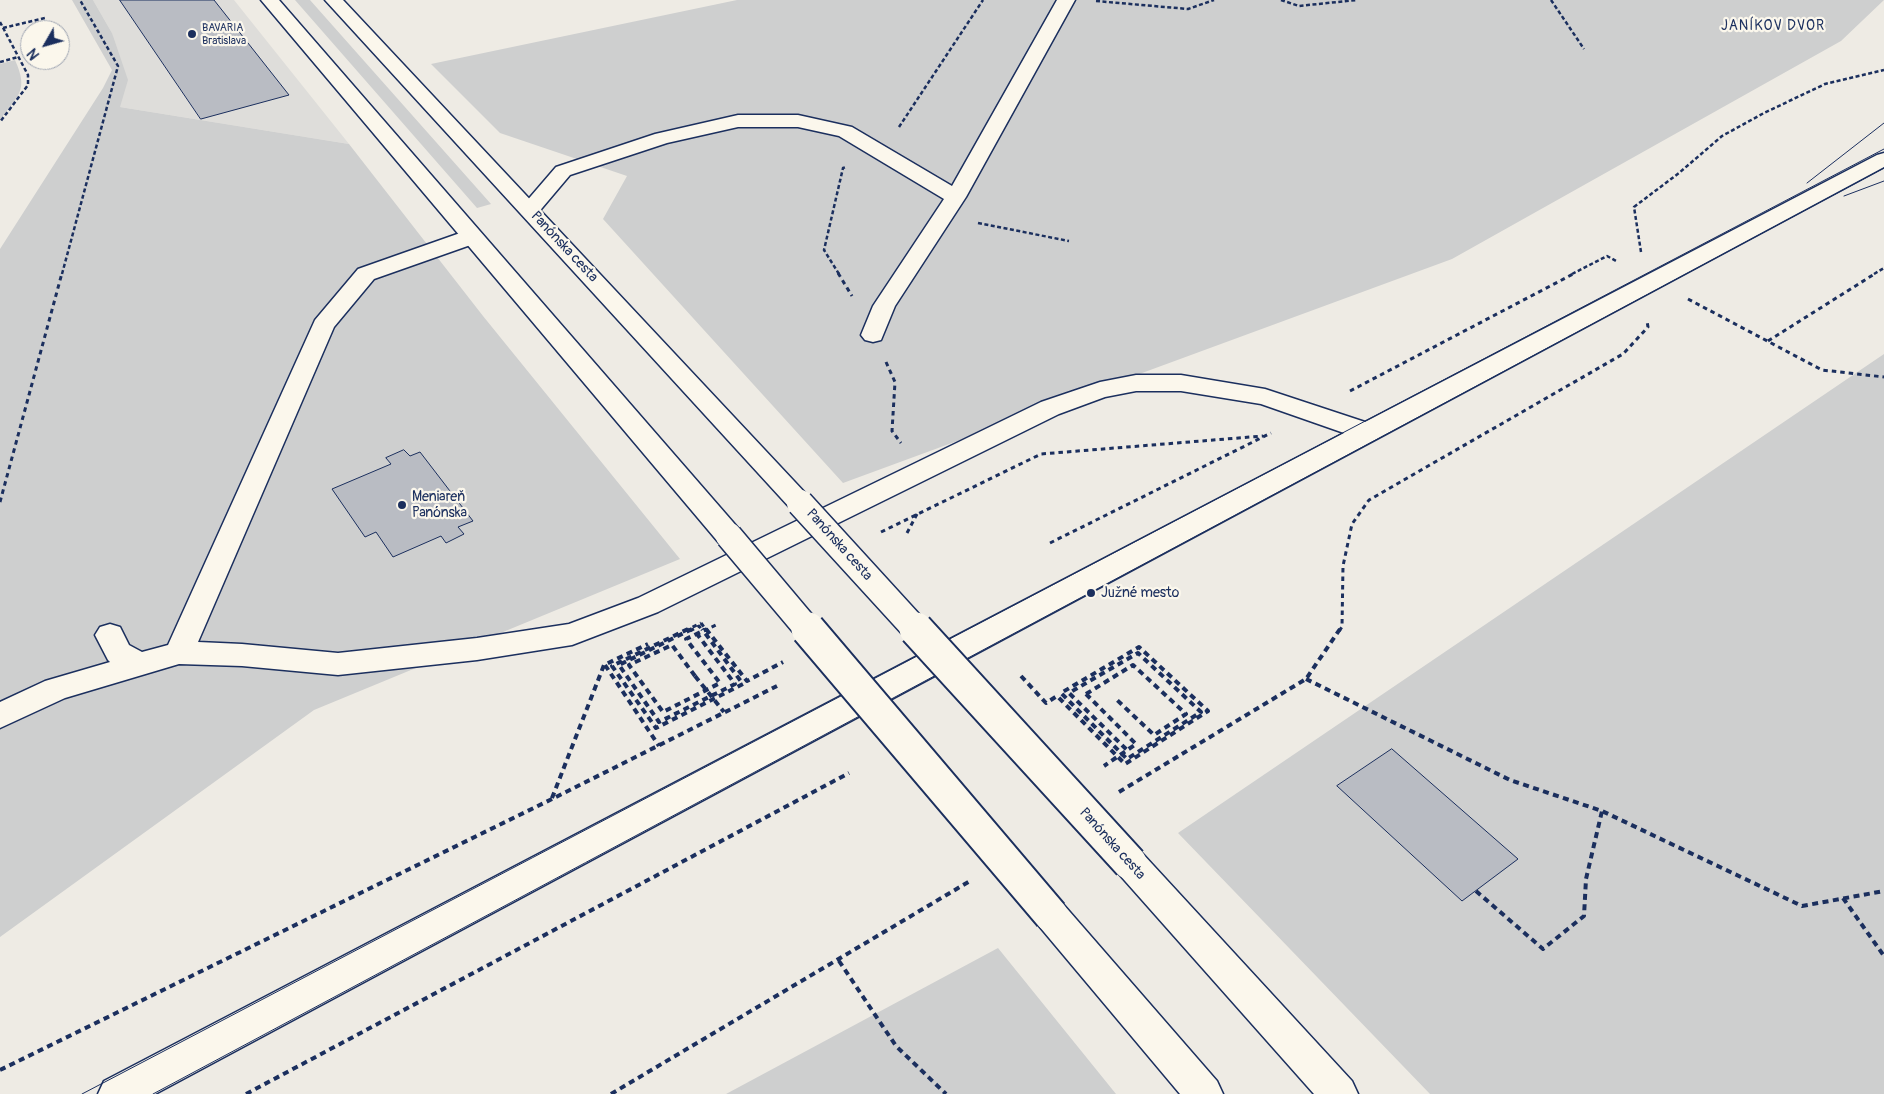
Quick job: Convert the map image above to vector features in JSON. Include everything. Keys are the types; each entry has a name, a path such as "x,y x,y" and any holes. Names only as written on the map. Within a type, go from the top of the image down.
{"main road":[{"path":"270,0 1204,1094"},
{"name":"Panónska cesta","path":"334,0 800,503 1339,1094"},
{"path":"873,335 884,306 956,197 1066,0"},
{"path":"530,210 563,171 662,138 738,121 798,121 845,131 956,197"},
{"path":"117,1094 1368,432 1647,280 1884,159"},
{"path":"179,653 323,325 366,274 471,237"},
{"path":"0,716 56,689 179,653 242,655 338,664 476,649 572,634 648,605 1050,408 1100,390 1136,383 1181,383 1265,397 1368,432"},
{"path":"110,635 118,652 139,665"}],"path":[{"path":"0,502 118,66 80,0"},
{"path":"1092,1 1188,9 1214,0"},
{"path":"1281,0 1299,6 1357,0"},
{"path":"1551,0 1584,49"},
{"path":"3,28 44,18"},
{"path":"0,22 28,75 28,85 0,122"},
{"path":"0,62 18,57"},
{"path":"1111,796 1306,678 1342,626 1343,566 1352,524 1369,500 1623,354 1648,328 1643,296 1647,280 1634,207 1679,173 1722,136 1764,112 1825,84 1884,70"},
{"path":"944,216 1070,241"},
{"path":"1050,544 1266,436 1607,256 1647,280 1822,370 1884,378"},
{"path":"1767,341 1884,268"},
{"path":"873,335 895,382 892,431 922,471"},
{"path":"696,634 735,684 659,722 619,665 699,626 744,684 656,728 612,666 701,623 747,681 787,660"},
{"path":"716,625 686,639 720,684 663,712 629,665 672,645 695,676 724,712"},
{"path":"1021,676 1046,703 1057,696 1124,764 1208,711 1139,648 1060,693 1126,758 1202,712 1138,653 1069,693 1127,750"},
{"path":"604,665 659,746"},
{"path":"1104,766 1136,744 1086,694 1134,665 1186,714 1154,734 1118,700"},
{"path":"1306,678 1510,780 1602,811 1802,906 1884,891"},
{"path":"0,1070 659,746 777,686"},
{"path":"246,1094 849,774"},
{"path":"1476,891 1543,949 1584,916 1586,879 1602,811"},
{"path":"612,1094 975,878"},
{"path":"1843,898 1884,956"},
{"path":"839,960 896,1046 946,1094"}],"shaded area":[{"path":"72,0 93,0 112,33 128,80 120,107 349,144 483,316 680,559 314,710 0,937 0,249 103,88 112,70"},
{"path":"93,0 234,0 349,144 120,107 112,33"},
{"path":"295,0 310,0 491,204 477,208"},
{"path":"737,0 1884,0 1841,41 1452,259 843,483 603,219 627,176 500,133 431,64"},
{"path":"15,60 21,79 20,92 0,120 0,64"},
{"path":"1884,354 1884,1094 1430,1094 1178,833"},
{"path":"998,948 1116,1094 726,1094"}],"building":[{"name":"BAVARIA Bratislava","path":"120,0 214,0 289,95 201,119"},
{"name":"Meniareň Panónska","path":"404,450 410,456 420,452 473,521 458,527 464,534 446,543 441,536 393,557 376,532 365,537 332,489 391,464 386,458"},
{"path":"1392,749 1518,859 1462,901 1337,786"}],"tram line":[{"path":"1807,183 1884,123"},
{"path":"82,1094 1884,149"},
{"path":"153,1094 1884,168"},
{"path":"1844,196 1884,181"}],"place":[{"name":"BAVARIA Bratislava","path":"192,34"},
{"name":"Meniareň Panónska","path":"402,505"},
{"name":"Južné mesto","path":"1091,593"}],"district":[{"name":"JANÍKOV DVOR","path":"1773,26"}]}
